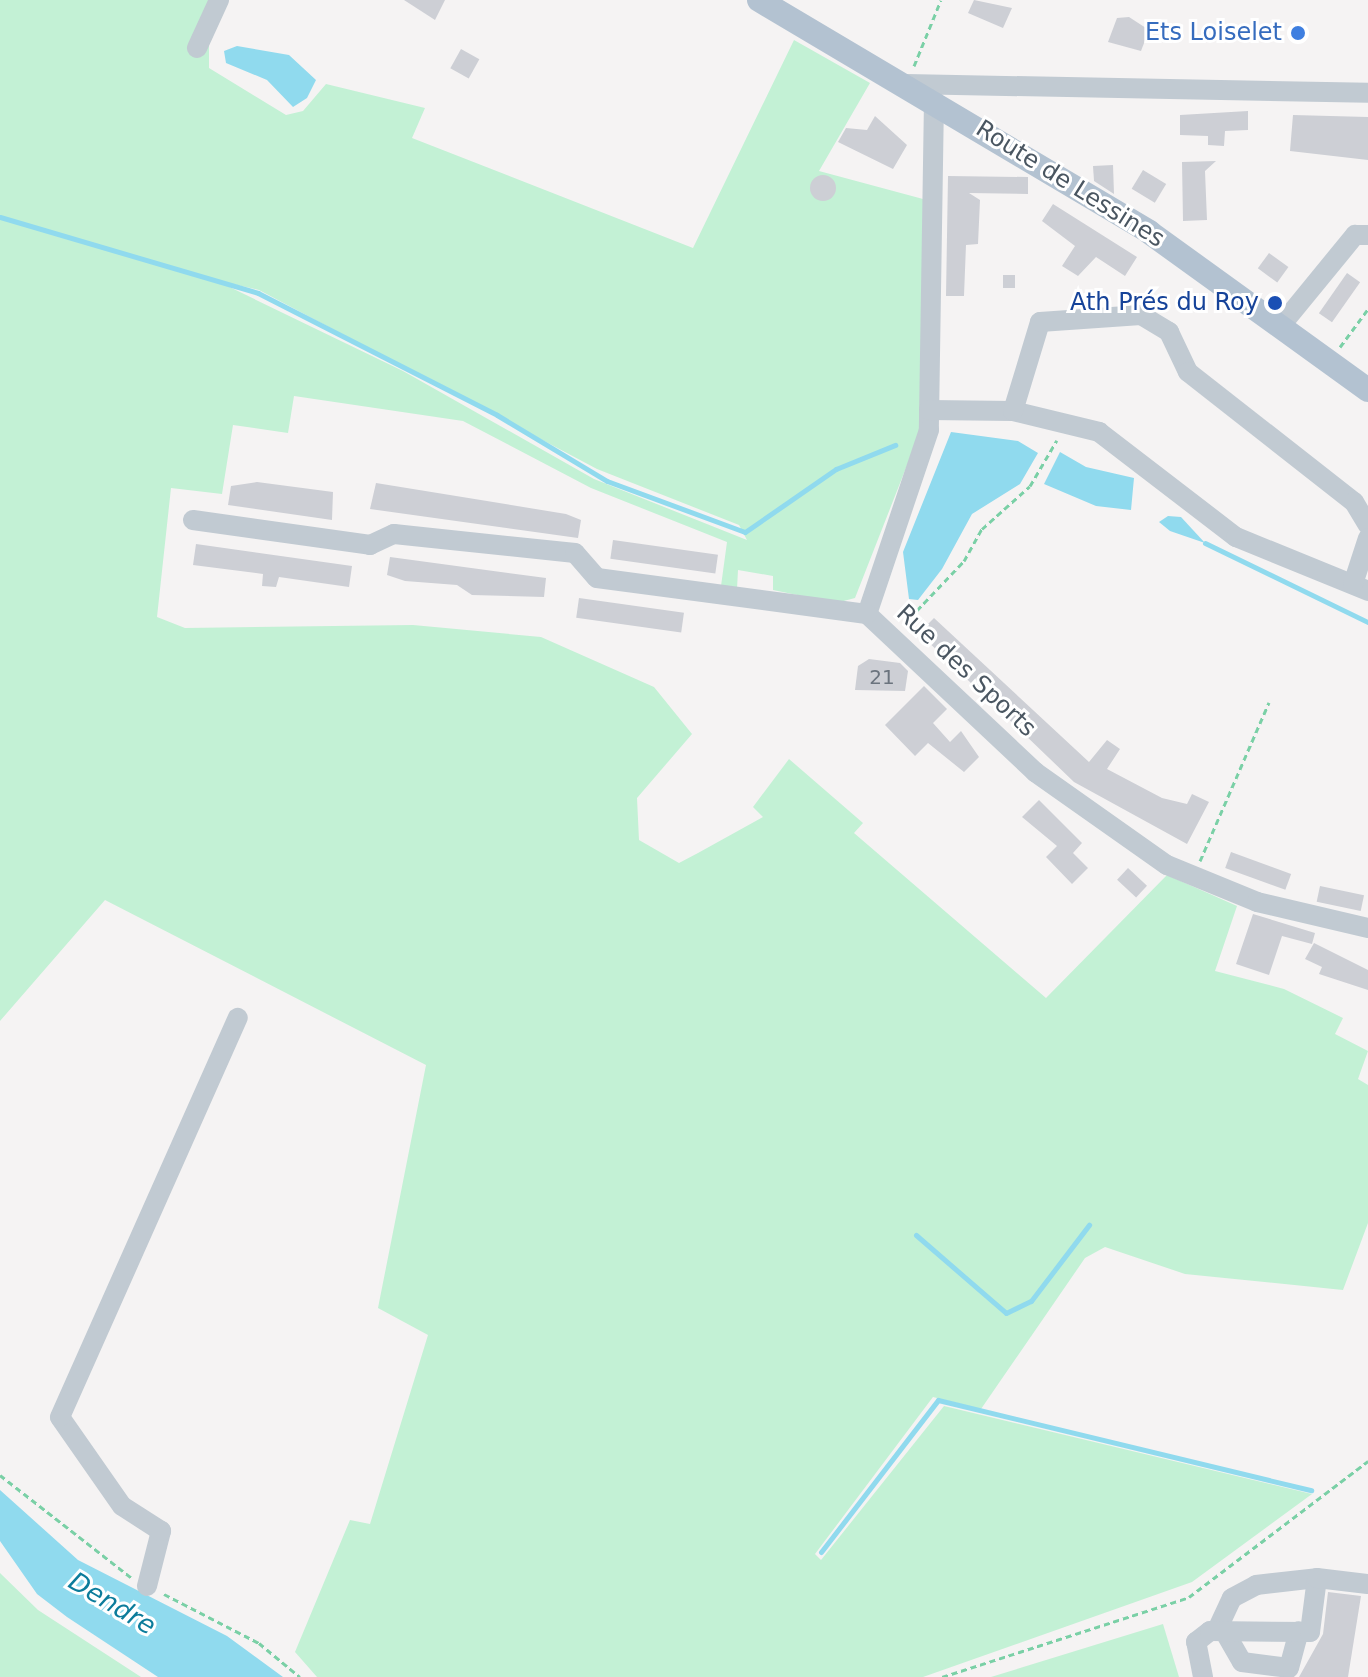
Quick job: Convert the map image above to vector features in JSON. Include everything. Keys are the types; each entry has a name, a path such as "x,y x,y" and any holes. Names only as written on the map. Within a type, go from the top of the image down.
{"main road":[{"name":"Route de Lessines","path":"759,0 934,100 1283,323 1368,390"}],"street":[{"path":"197,48 219,0"},
{"path":"906,84 1368,93"},
{"name":"Rue des Sports","path":"934,100 929,430 867,614 1035,772 1099,821 1193,875 1257,902 1368,928"},
{"path":"1283,323 1355,235 1368,235"},
{"path":"1013,411 1040,322 1141,315 1169,332 1188,372 1354,502 1368,525"},
{"path":"929,410 1013,411 1099,432 1236,537 1360,588 1368,538"},
{"path":"193,520 370,545 394,534 575,553 597,578 867,614"},
{"path":"147,1586 161,1531 122,1506 60,1417 238,1018"},
{"path":"1220,1629 1232,1598 1256,1585 1317,1578 1368,1584"},
{"path":"1220,1629 1242,1662 1289,1668 1304,1632 1317,1578"},
{"path":"1203,1677 1196,1642 1220,1629 1304,1632"}],"path":[{"path":"906,84 941,0"},
{"path":"1331,360 1368,309"},
{"path":"891,636 1048,464 1057,438 1047,434"},
{"path":"1193,875 1269,702"},
{"path":"942,1677 1189,1597 1368,1461"}],"green space":[{"path":"0,0 209,0 209,68 286,115 303,111 326,84 425,108 412,138 693,248 794,40 870,83 819,171 923,199 922,427 855,598 836,603 773,590 773,576 738,570 737,589 721,586 727,542 591,488 463,421 294,396 288,433 233,425 222,494 171,488 157,617 185,628 413,625 541,637 654,687 692,734 637,798 639,840 679,863 698,853 763,817 753,807 789,759 863,823 854,833 1046,998 1167,875 1237,906 1215,971 1284,989 1343,1018 1335,1034 1368,1051 1358,1079 1368,1085 1368,1223 1343,1290 1185,1274 1105,1247 1085,1258 981,1409 933,1397 815,1554 821,1560 944,1406 1312,1494 1192,1582 923,1677 317,1677 295,1652 350,1520 370,1524 428,1335 378,1308 426,1065 105,900 0,1021","holes":["215,280 259,290 597,469 739,525 747,540 594,479 403,371"]},
{"path":"0,1573 38,1610 141,1677 0,1677"},
{"path":"1163,1624 1179,1677 991,1677"}],"water":[{"path":"237,46 289,55 316,80 307,98 293,107 267,80 226,63 224,51"},
{"path":"951,432 1018,441 1038,453 1020,484 972,514 942,569 918,600 909,599 903,552"},
{"path":"1060,452 1086,467 1134,478 1131,510 1096,506 1044,484"},
{"path":"1168,516 1181,517 1205,543 1170,531 1159,522"},
{"name":"Dendre","path":"0,1490 78,1560 227,1636 283,1677 158,1677 67,1617 37,1594 0,1541"}],"building":[{"path":"404,0 445,0 435,20"},
{"path":"974,0 1012,8 1003,28 968,13"},
{"path":"1129,17 1149,30 1141,51 1108,42 1117,18"},
{"path":"461,49 479,59 469,78 450,68"},
{"path":"1248,111 1248,130 1225,131 1224,146 1208,145 1208,136 1180,135 1180,115"},
{"path":"1293,115 1368,117 1368,160 1290,151"},
{"path":"875,116 907,145 893,169 838,142 846,128 867,130"},
{"path":"1216,161 1205,171 1207,220 1183,221 1182,162"},
{"path":"1113,165 1114,194 1094,181 1093,166"},
{"path":"1143,170 1166,184 1155,203 1132,189"},
{"path":"823,175 832,179 836,188 832,197 823,201 814,197 810,188 814,179"},
{"path":"948,176 1028,177 1028,194 969,193 980,200 978,244 966,245 964,296 946,296"},
{"path":"1053,204 1137,257 1125,276 1096,257 1078,276 1062,266 1075,246 1042,221"},
{"path":"1269,253 1288,267 1277,282 1258,268"},
{"path":"1347,273 1360,282 1332,322 1319,313"},
{"path":"1003,275 1015,275 1015,288 1003,288"},
{"path":"257,482 333,492 332,520 228,505 231,486"},
{"path":"376,483 566,514 581,520 578,538 370,509"},
{"path":"613,540 718,555 715,574 610,559"},
{"path":"196,544 352,566 349,587 279,577 276,587 262,586 263,574 193,565"},
{"path":"390,557 546,578 544,597 472,595 457,585 405,581 387,575"},
{"path":"579,598 684,613 681,633 576,618"},
{"path":"934,618 1089,762 1107,740 1120,749 1107,769 1162,798 1187,804 1192,794 1209,802 1187,844 1074,782 919,633"},
{"path":"869,659 900,663 908,671 905,691 855,690 858,666"},
{"path":"924,686 947,709 933,723 950,742 961,731 979,757 964,772 928,743 915,756 885,725"},
{"path":"1039,800 1082,843 1073,853 1088,868 1072,884 1046,857 1057,846 1022,817"},
{"path":"1231,852 1291,874 1285,890 1225,868"},
{"path":"1128,868 1147,886 1136,897 1117,880"},
{"path":"1320,886 1364,895 1361,911 1317,902"},
{"path":"1253,914 1315,933 1312,944 1282,936 1269,975 1236,964"},
{"path":"1314,943 1368,970 1368,990 1319,974 1322,967 1305,959"},
{"path":"1328,1592 1361,1596 1348,1677 1299,1677 1323,1634"}],"waterway":[{"path":"0,217 258,293 497,415 607,481 745,532 836,469 895,445"},
{"path":"1205,543 1368,622"},
{"path":"916,1235 1006,1313 1031,1301 1089,1225"},
{"path":"821,1552 938,1400 1311,1490"}],"place":[{"name":"Ets Loiselet","path":"1298,33"},
{"name":"Ath Prés du Roy","path":"1275,303"}]}
